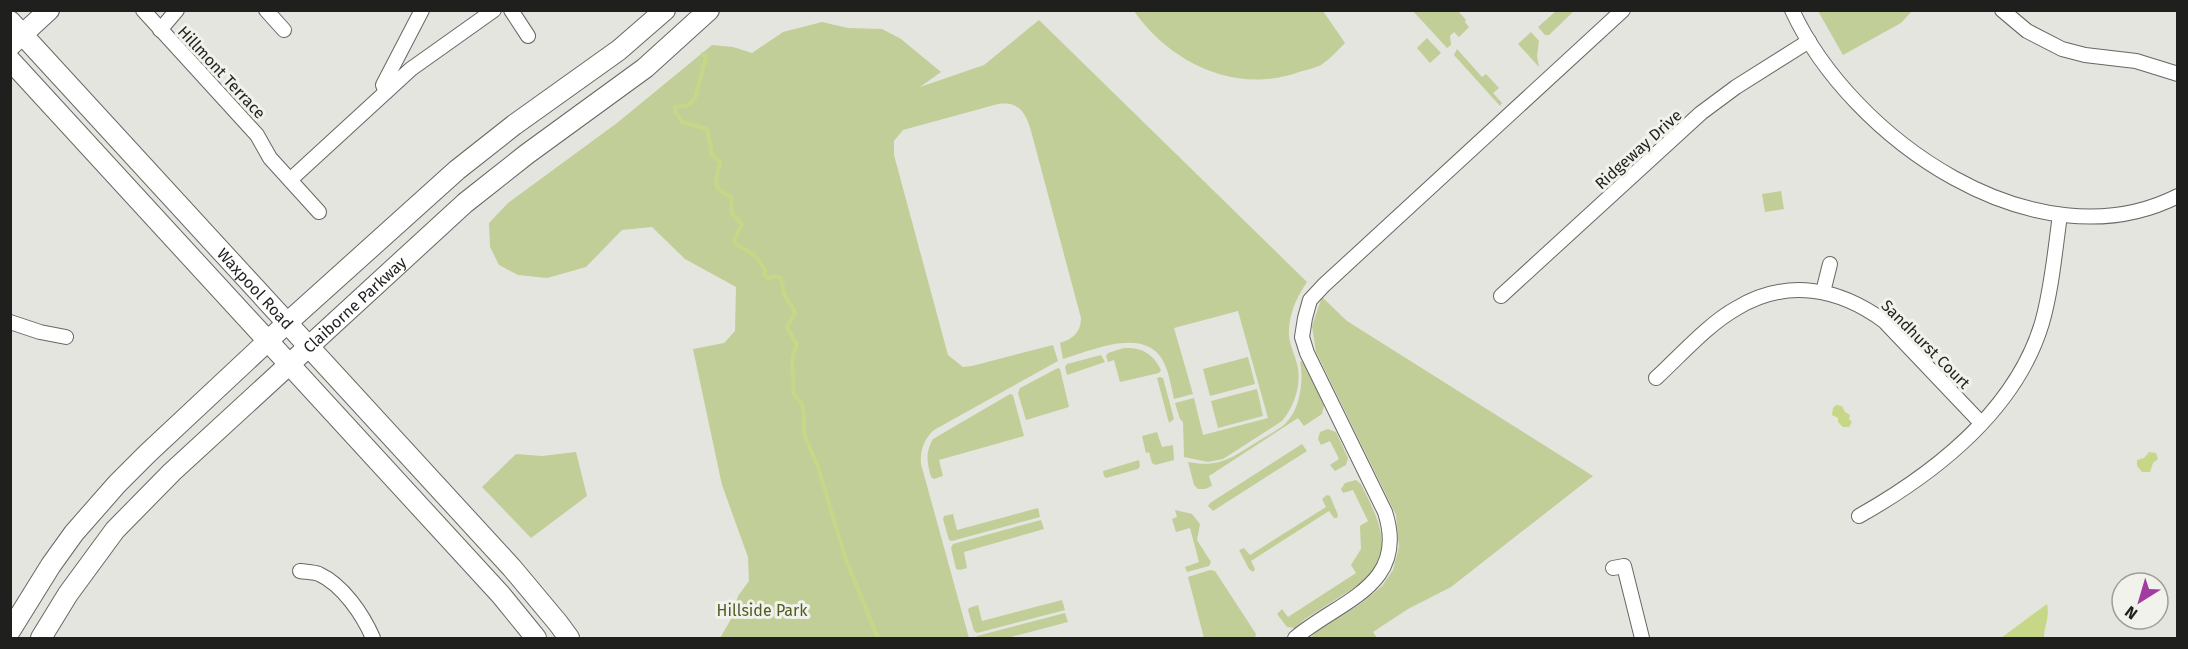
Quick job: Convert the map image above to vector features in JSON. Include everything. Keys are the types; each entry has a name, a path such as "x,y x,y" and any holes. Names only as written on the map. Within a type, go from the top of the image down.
{"main road":[{"path":"15,34 49,10"},
{"name":"Claiborne Parkway","path":"10,631 51,565 92,511 148,453 287,323 457,170 514,125 610,57 665,10"},
{"name":"Claiborne Parkway","path":"41,639 93,559 122,524 172,472 474,196 527,154 645,68 709,10"},
{"name":"Waxpool Road","path":"15,34 287,323 532,591 569,639"},
{"name":"Waxpool Road","path":"10,60 501,594 536,639"}],"street":[{"name":"Hillmont Terrace","path":"143,10 257,135 270,158 319,212"},
{"path":"160,30 177,10"},
{"path":"266,10 284,30"},
{"path":"386,92 383,85 422,10"},
{"path":"290,180 411,69 494,10"},
{"path":"511,10 528,36"},
{"path":"1295,639 1315,622 1372,585 1387,563 1391,538 1385,512 1307,352 1302,337 1310,300 1419,196 1623,10"},
{"path":"1792,10 1809,41 1837,80 1862,109 1911,152 1948,174 1997,197 2060,215 2081,217 2126,214 2178,196"},
{"path":"2002,10 2027,32 2062,49 2085,55 2136,61 2178,74"},
{"name":"Ridgeway Drive","path":"1501,296 1701,113 1736,87 1809,41"},
{"path":"1859,516 1914,483 1937,465 1981,423 2012,388 2035,344 2048,299 2060,215"},
{"path":"1823,292 1830,264"},
{"name":"Sandhurst Court","path":"1656,378 1720,320 1753,299 1791,290 1823,292 1849,299 1884,321 1981,423"},
{"path":"10,322 40,332 66,337"},
{"path":"1613,568 1624,566 1642,639"},
{"path":"300,571 317,573 336,586 363,619 373,639"}],"green space":[{"path":"1134,11 1323,11 1345,43 1324,63 1310,69 1276,78 1229,77 1207,70 1166,46"},
{"path":"1413,11 1458,11 1469,27 1459,37 1454,32 1450,36 1451,45 1447,48"},
{"path":"1556,11 1574,11 1549,35 1545,35 1538,27"},
{"path":"1818,11 1912,11 1901,23 1843,55"},
{"name":"Hillside Park","path":"1039,20 1307,282 1296,301 1290,321 1290,340 1299,375 1296,396 1290,409 1282,421 1223,459 1208,462 1184,457 1183,422 1175,403 1194,398 1203,435 1268,418 1238,311 1174,328 1193,394 1174,399 1162,359 1153,349 1142,344 1116,344 1063,359 1060,343 1075,334 1080,327 1081,318 1031,131 1024,114 1011,104 998,104 903,130 894,141 894,155 948,355 963,367 1053,345 1058,361 934,430 923,445 921,464 969,638 720,638 730,621 738,596 749,581 748,557 722,485 693,349 724,343 735,331 736,287 685,259 652,227 622,230 586,267 547,278 518,275 499,265 490,247 489,223 508,203 617,123 712,45 733,47 752,53 783,32 822,22 848,28 882,29 901,39 941,72 920,87 984,65"},
{"path":"1531,32 1539,41 1537,56 1539,67 1518,44"},
{"path":"1427,38 1441,53 1430,63 1417,48"},
{"path":"1457,49 1482,77 1486,74 1499,88 1493,93 1502,103 1500,106 1454,55"},
{"path":"1781,191 1784,209 1765,212 1762,194"},
{"path":"1322,297 1347,321 1593,476 1451,587 1408,609 1373,632 1377,638 1310,638 1317,631 1359,605 1382,586 1393,570 1399,547 1396,515 1316,352 1312,326"},
{"path":"1124,348 1146,352 1161,370 1159,373 1120,382 1114,360 1108,362 1106,356 1108,353"},
{"path":"1101,355 1105,362 1067,375 1065,367 1067,364"},
{"path":"1248,357 1255,384 1210,396 1203,369"},
{"path":"1302,361 1324,405 1322,414 1304,426 1298,418 1209,476 1212,486 1198,489 1194,485 1188,462 1209,464 1225,460 1279,429 1290,418 1300,395 1300,362"},
{"path":"1058,368 1069,407 1026,420 1018,393 1020,388"},
{"path":"1157,378 1163,378 1174,419 1169,423"},
{"path":"1257,389 1263,416 1218,428 1211,401"},
{"path":"1010,394 1013,395 1024,436 939,460 943,476 934,479 931,477 927,458 933,439"},
{"path":"1328,429 1336,432 1348,458 1346,465 1335,471 1330,465 1339,459 1330,441 1321,445 1318,439 1320,432"},
{"path":"1157,432 1162,447 1173,445 1174,460 1155,465 1152,463 1149,452 1146,453 1142,436"},
{"path":"1302,444 1307,451 1213,511 1208,506 1210,503"},
{"path":"576,452 587,496 531,538 482,487 516,454 542,456"},
{"path":"1139,460 1138,469 1106,478 1104,476 1103,471"},
{"path":"1356,480 1361,484 1378,523 1381,548 1378,560 1360,584 1305,619 1295,628 1287,627 1277,614 1282,609 1288,617 1356,573 1351,565 1361,549 1360,526 1368,521 1353,490 1343,493 1341,489 1345,483"},
{"path":"1327,495 1330,496 1338,515 1337,518 1334,518 1329,511 1251,561 1255,569 1253,572 1249,569 1239,550 1244,548 1250,555 1326,507 1322,499"},
{"path":"1038,508 1040,517 952,541 949,540 943,519 944,516 953,514 957,530"},
{"path":"1175,510 1192,514 1200,524 1197,540 1211,562 1209,566 1187,572 1185,567 1199,562 1190,528 1176,532 1172,519 1177,517"},
{"path":"1041,520 1044,529 964,552 967,568 956,569 951,548 953,544"},
{"path":"1210,570 1215,571 1256,634 1255,638 1204,638 1188,577"},
{"path":"1062,600 1065,610 977,633 974,631 968,610 978,605 982,621"},
{"path":"1065,613 1068,622 1007,638 976,638 977,636"}],"shaded area":[{"path":"1836,405 1842,406 1850,415 1849,419 1852,422 1849,427 1843,427 1838,422 1838,418 1832,415"},
{"path":"2149,452 2156,453 2158,459 2153,463 2150,472 2142,472 2137,466 2137,460 2144,458"},
{"path":"2047,604 2044,638 2001,638"}],"waterway":[{"path":"703,54 706,57 695,98 689,105 675,107 675,111 682,122 707,129 712,155 720,162 716,177 718,189 731,197 732,214 742,224 734,241 757,258 768,279 779,277 785,296 795,313 787,327 797,345 792,363 793,393 802,404 804,434 818,467 846,560 878,638"}]}
